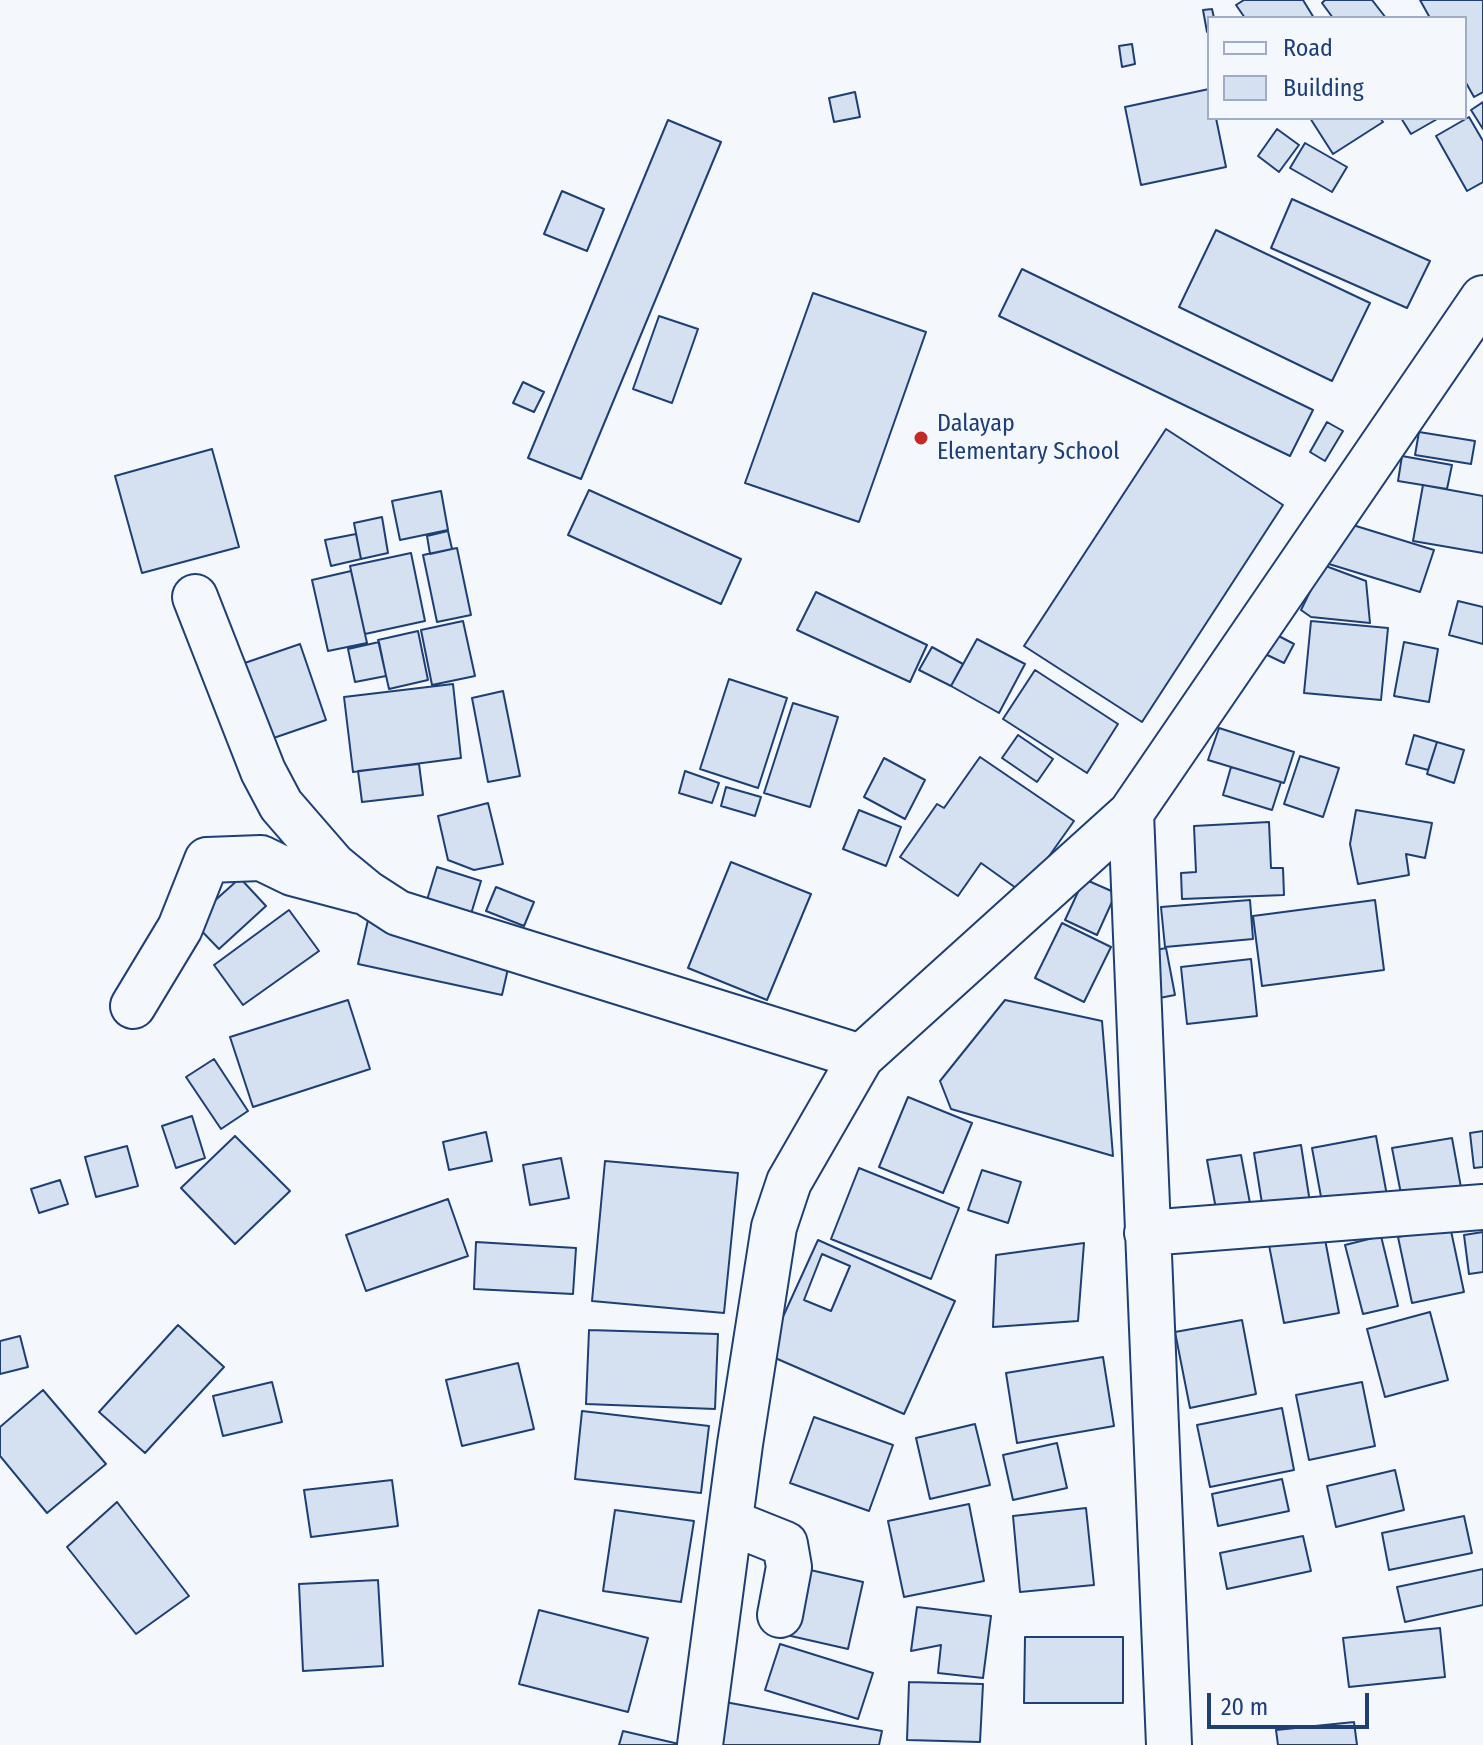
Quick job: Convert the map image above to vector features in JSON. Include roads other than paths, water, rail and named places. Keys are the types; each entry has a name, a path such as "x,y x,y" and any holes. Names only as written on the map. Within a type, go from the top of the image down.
{"street":[{"path":"700,1745 774,1227 789,1182 861,1057 1131,813 1483,298"},
{"path":"195,597 263,771 281,805 333,865 367,893 398,913 428,923 861,1057"},
{"path":"1131,813 1169,1745"},
{"path":"133,1006 180,928 207,860 261,858 292,873 367,893"},
{"path":"1147,1233 1483,1207"},
{"path":"730,1522 785,1544 789,1567 780,1615"}],"place":[{"name":"Dalayap Elementary School","path":"921,438"}]}
